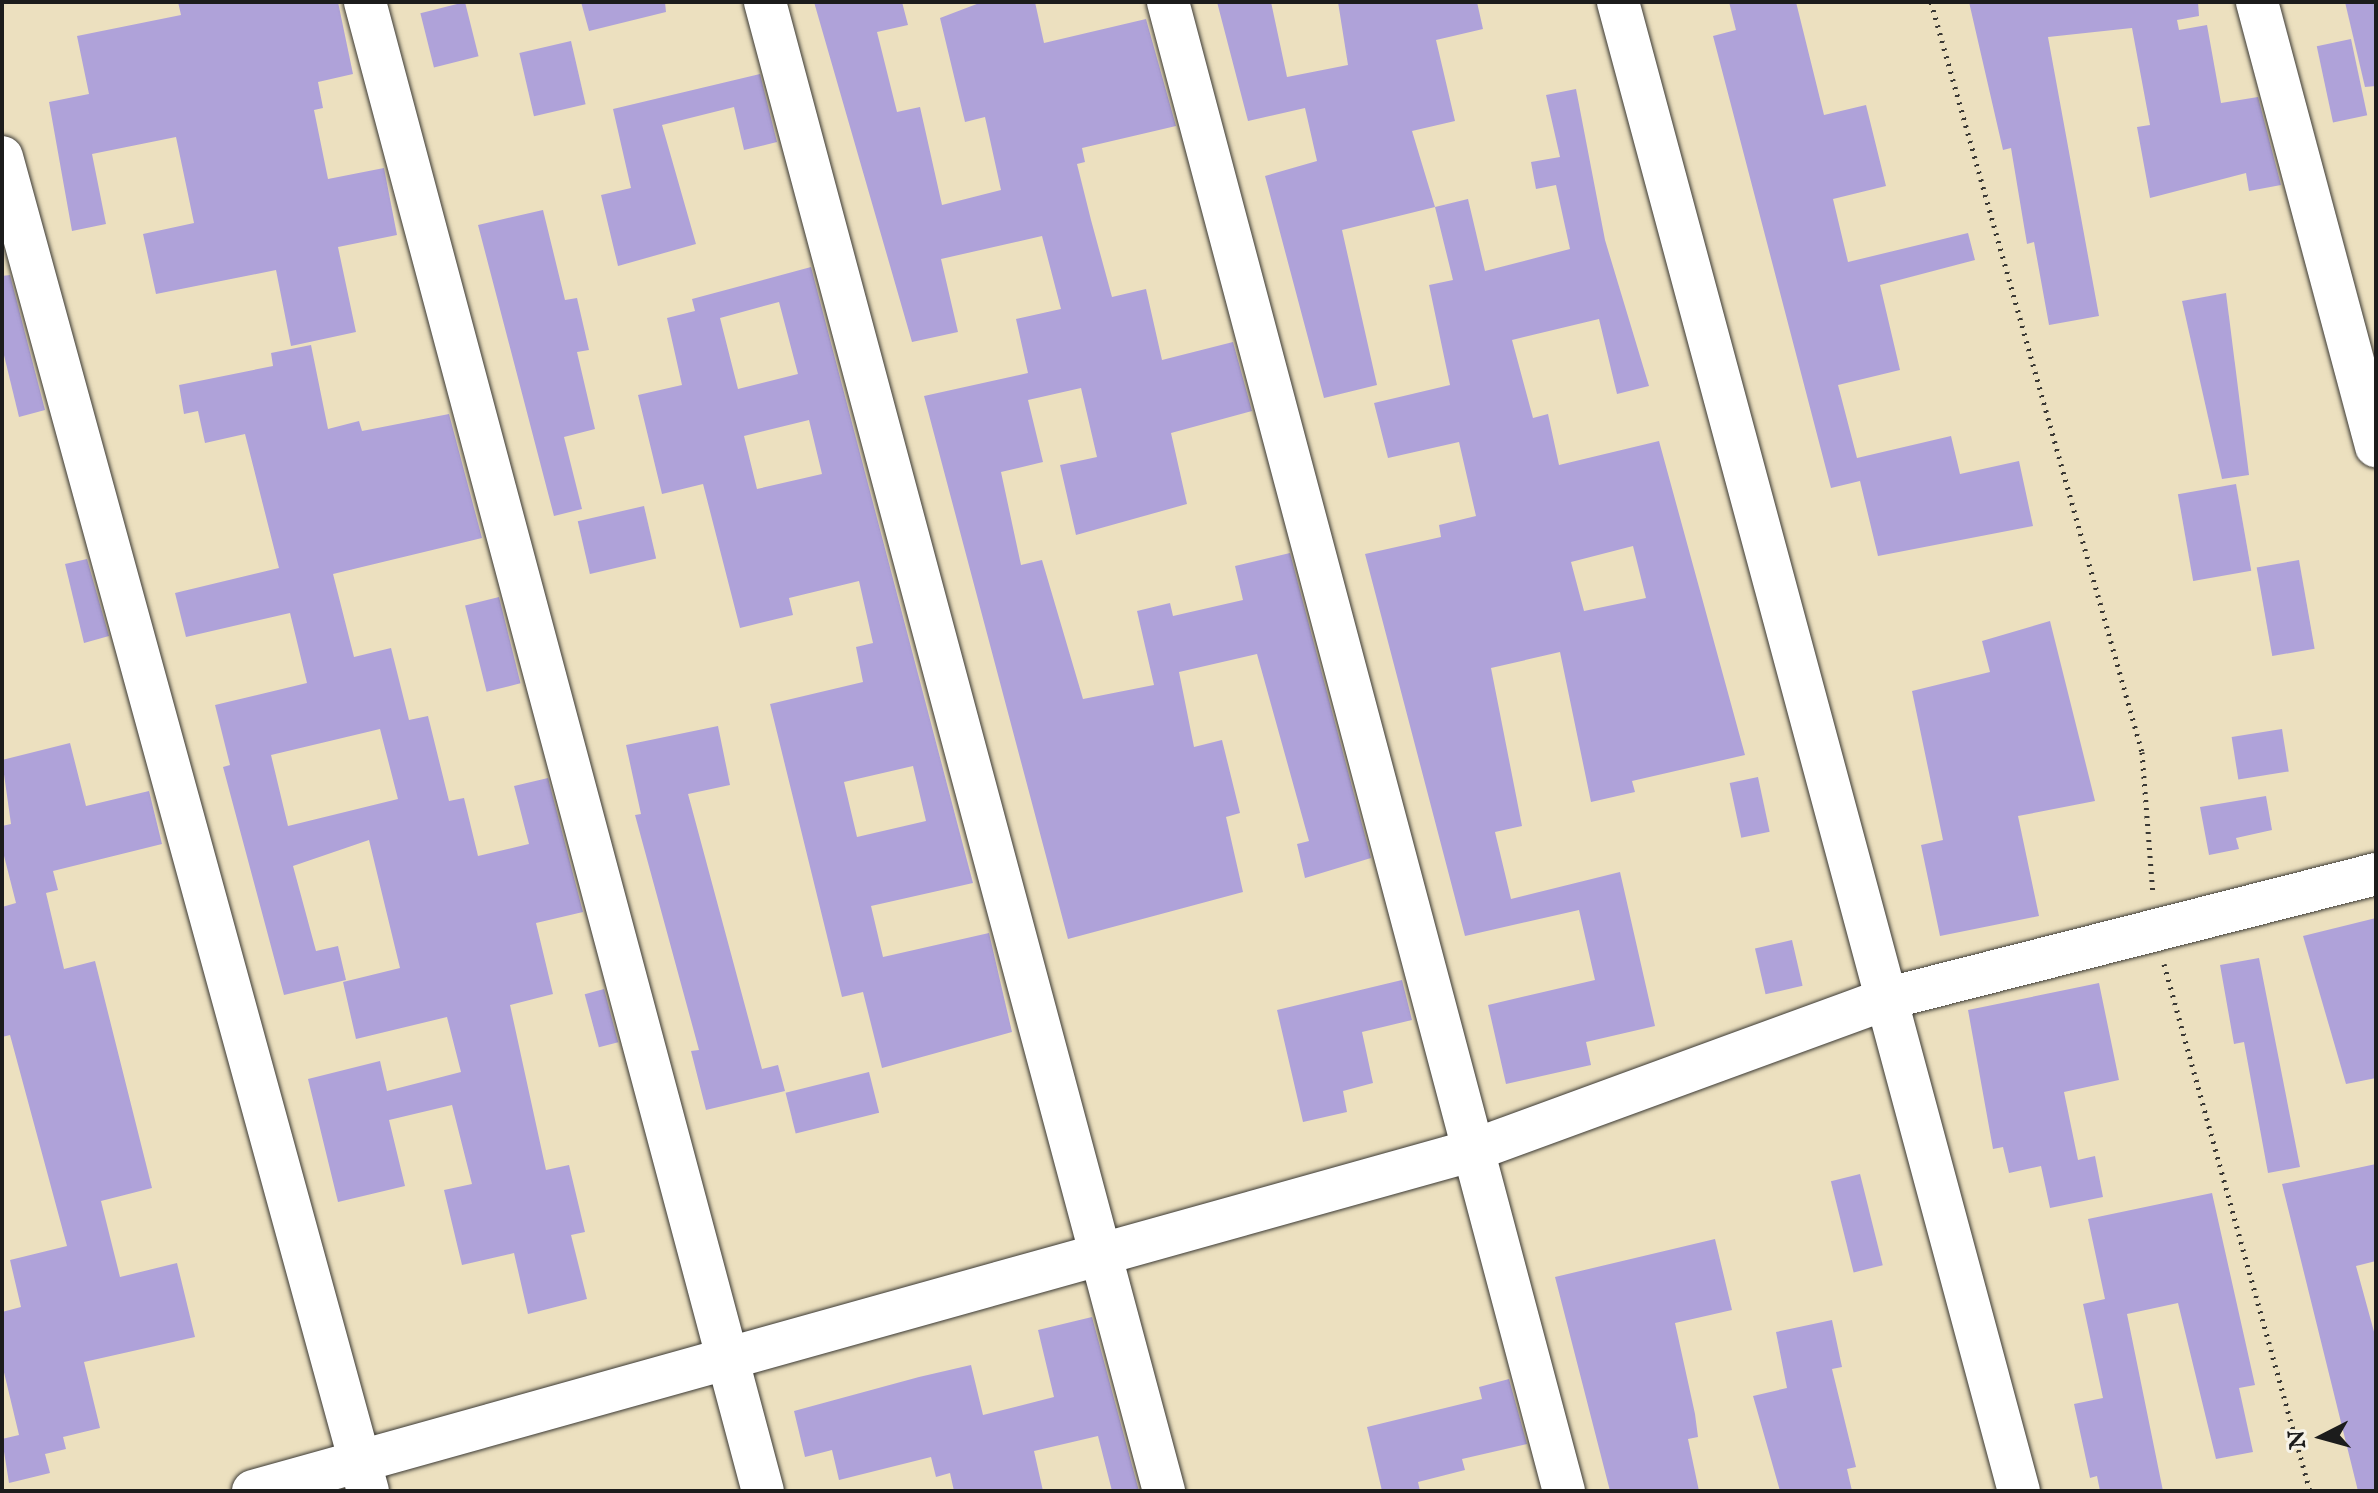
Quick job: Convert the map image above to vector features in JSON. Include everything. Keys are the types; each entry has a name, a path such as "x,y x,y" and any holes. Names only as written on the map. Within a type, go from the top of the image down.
{"street":[{"path":"365,2 763,1491"},
{"path":"765,2 1098,1255 1164,1491"},
{"path":"1168,2 1471,1151 1564,1491"},
{"path":"1618,2 1889,998 2019,1491"},
{"path":"2257,2 2376,446"},
{"path":"2,157 364,1476"},
{"path":"253,1491 364,1476 727,1358 1471,1151 1889,998 2156,934 2376,874"}],"path":[{"path":"1931,2 2142,752 2156,934 2310,1491"}],"building":[{"path":"178,2 338,2 353,74 318,82 323,108 314,110 328,179 384,168 397,235 338,247 356,332 291,346 276,270 156,294 143,234 194,223 176,137 92,154 106,224 72,231 49,102 89,94 77,36 181,15"},
{"path":"465,2 479,56 434,67 420,13"},
{"path":"581,2 665,2 666,12 589,31"},
{"path":"814,2 902,2 908,25 877,32 897,112 920,107 942,205 1001,190 985,117 965,122 940,18 982,2 1035,2 1044,43 1146,19 1176,126 1082,148 1085,162 1077,164 1091,220 1112,297 1146,289 1162,360 1233,342 1252,411 1171,433 1187,504 1076,535 1060,465 1097,457 1081,388 1028,400 1043,462 1001,472 1021,565 1042,560 1083,699 1154,685 1137,611 1170,603 1173,616 1243,600 1235,566 1290,553 1371,858 1305,878 1297,844 1309,841 1257,654 1179,672 1194,747 1222,740 1240,813 1226,817 1243,892 1068,939 924,396 1028,373 1016,319 1061,309 1042,236 941,259 958,332 912,342"},
{"path":"1217,2 1271,2 1287,77 1348,65 1338,2 1477,2 1483,29 1436,40 1455,121 1412,131 1435,207 1342,230 1377,385 1324,398 1265,176 1317,161 1305,108 1248,121"},
{"path":"1729,2 1796,2 1824,115 1866,105 1886,186 1833,199 1848,262 1968,233 1975,260 1880,285 1900,370 1838,385 1857,458 1951,436 1960,474 2019,461 2033,526 1878,556 1860,481 1831,488 1713,36 1736,30"},
{"path":"1969,2 2198,2 2199,16 2177,20 2179,30 2207,25 2221,103 2258,97 2281,185 2249,191 2246,173 2150,198 2137,127 2150,125 2132,28 2048,37 2099,316 2049,325 2034,242 2027,244 2011,148 2003,150"},
{"path":"2345,2 2376,2 2376,86 2365,87"},
{"path":"2351,39 2367,115 2333,123 2317,46"},
{"path":"571,41 586,104 534,116 519,53"},
{"path":"760,74 777,142 744,150 734,107 662,125 696,244 618,266 601,195 631,188 613,109"},
{"path":"1576,89 1605,240 1649,386 1617,394 1599,319 1512,340 1533,418 1548,414 1559,465 1659,441 1745,755 1632,781 1635,792 1591,802 1560,652 1491,668 1522,826 1495,832 1511,899 1620,872 1655,1026 1586,1042 1591,1065 1506,1084 1488,1005 1595,980 1579,910 1465,936 1365,554 1441,537 1439,525 1476,516 1459,442 1388,458 1374,403 1450,385 1429,285 1453,280 1435,207 1468,199 1485,271 1570,249 1556,185 1536,189 1531,162 1560,157 1546,95","holes":["1633,546 1646,598 1584,611 1571,562"]},
{"path":"543,210 565,300 577,298 589,350 577,352 595,429 564,437 582,509 554,516 478,225"},
{"path":"811,267 973,883 871,906 883,957 989,933 1012,1032 882,1068 863,992 842,997 770,704 863,682 856,647 873,643 859,581 789,598 793,615 740,628 703,484 662,494 638,395 682,385 667,318 695,311 692,299","holes":["779,302 798,374 738,389 720,318","809,420 822,474 757,489 744,436","913,766 926,821 857,837 844,782"]},
{"path":"10,275 45,410 19,417 2,347 2,276"},
{"path":"2226,293 2249,475 2222,479 2182,301"},
{"path":"311,345 328,429 359,421 362,431 449,414 482,538 333,574 354,657 391,648 409,720 428,716 449,801 464,798 478,856 529,844 514,786 548,778 583,912 536,923 553,994 510,1005 546,1170 569,1165 585,1232 571,1235 587,1299 528,1314 514,1253 462,1265 444,1190 472,1184 452,1105 389,1120 405,1186 338,1202 308,1079 380,1061 387,1091 461,1072 447,1017 356,1039 343,982 400,968 369,840 293,866 316,951 338,946 346,980 284,995 223,767 230,765 215,705 307,683 290,613 186,637 175,593 279,568 245,434 205,443 198,411 184,414 179,385 273,366 271,353","holes":["380,729 398,799 288,826 271,755"]},
{"path":"2236,484 2251,571 2193,581 2178,494"},
{"path":"644,506 656,559 590,574 578,521"},
{"path":"87,559 109,636 84,643 65,564"},
{"path":"2299,560 2315,649 2272,656 2257,567"},
{"path":"499,597 521,683 487,692 465,605"},
{"path":"2050,621 2095,801 2018,816 2039,916 1940,936 1921,845 1943,840 1912,691 1990,672 1982,641"},
{"path":"718,726 730,785 688,794 762,1069 778,1065 785,1091 706,1110 691,1051 699,1050 635,815 641,814 626,745"},
{"path":"2282,729 2289,771 2238,779 2232,737"},
{"path":"70,743 86,806 149,791 162,844 53,871 58,890 46,893 64,969 95,961 152,1188 101,1201 120,1277 177,1263 195,1337 84,1362 100,1428 63,1437 66,1449 45,1454 50,1473 9,1483 2,1439 19,1435 2,1364 2,1312 21,1307 10,1260 67,1246 10,1035 2,1037 2,907 16,903 2,848 2,826 11,824 2,760"},
{"path":"1758,777 1770,832 1741,838 1730,783"},
{"path":"2266,796 2272,830 2236,838 2239,849 2209,855 2200,807"},
{"path":"2376,918 2376,1078 2346,1084 2303,936"},
{"path":"1792,940 1803,986 1766,994 1755,949"},
{"path":"2259,958 2300,1167 2268,1173 2244,1042 2234,1044 2220,965"},
{"path":"1402,980 1412,1020 1362,1032 1373,1083 1343,1091 1347,1112 1303,1122 1277,1010"},
{"path":"2099,983 2119,1080 2064,1092 2078,1160 2095,1156 2103,1197 2050,1208 2041,1166 2009,1173 2003,1147 1993,1149 1968,1010"},
{"path":"604,989 618,1042 599,1047 585,994"},
{"path":"869,1072 879,1113 796,1134 786,1093"},
{"path":"2376,1164 2376,1261 2356,1266 2376,1339 2376,1491 2358,1491 2282,1184"},
{"path":"1860,1174 1883,1265 1854,1272 1831,1181"},
{"path":"2212,1193 2255,1385 2239,1388 2253,1452 2216,1459 2178,1303 2127,1314 2163,1491 2100,1491 2097,1476 2090,1478 2074,1404 2103,1398 2083,1304 2105,1299 2088,1219"},
{"path":"1715,1239 1732,1310 1675,1323 1695,1414 1698,1437 1688,1439 1699,1491 1610,1491 1555,1277"},
{"path":"1092,1317 1139,1491 1112,1491 1098,1436 1034,1451 1043,1491 954,1491 950,1473 936,1477 931,1457 839,1480 832,1450 805,1457 794,1411 919,1377 971,1365 983,1415 1054,1397 1038,1330"},
{"path":"1832,1320 1842,1367 1832,1369 1856,1467 1847,1469 1852,1491 1780,1491 1753,1396 1787,1388 1776,1332"},
{"path":"1509,1379 1527,1444 1462,1459 1465,1470 1418,1482 1420,1491 1382,1491 1367,1427 1482,1399 1479,1387"}]}
